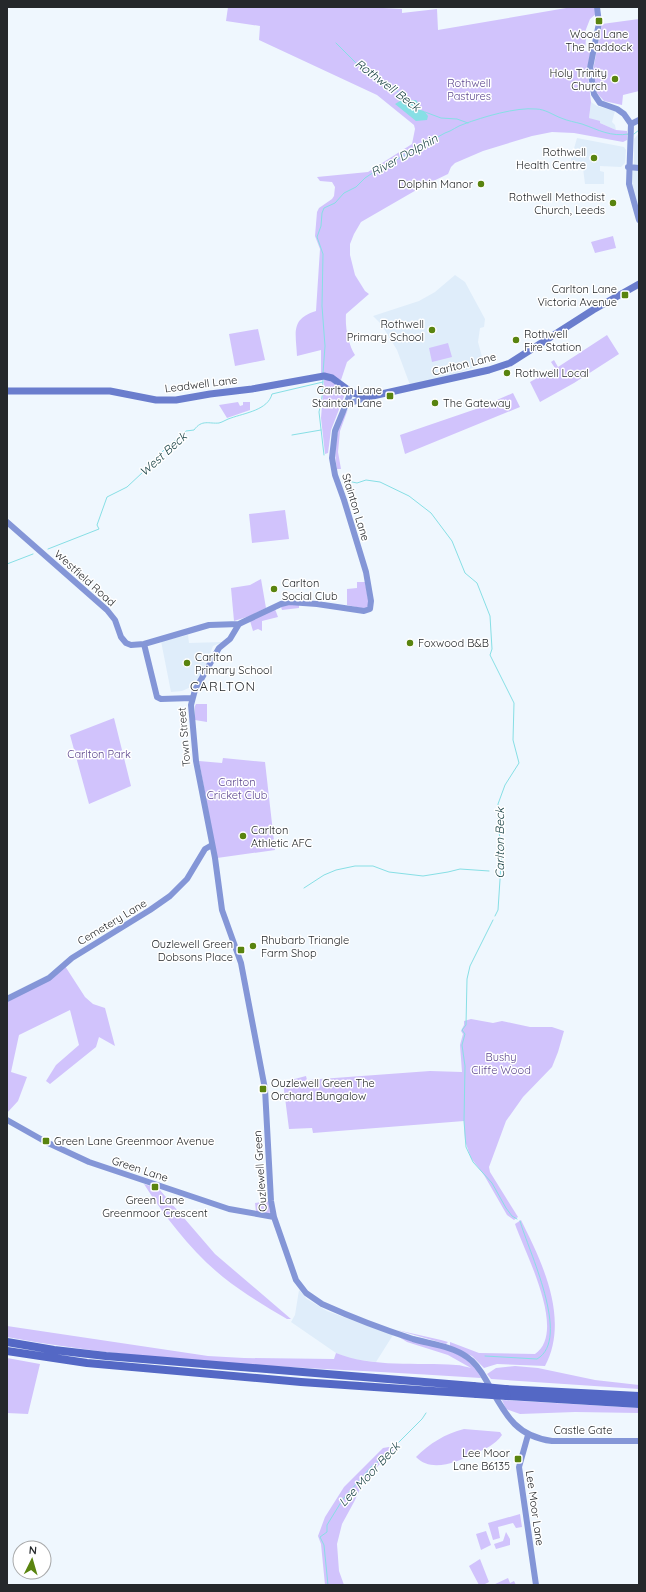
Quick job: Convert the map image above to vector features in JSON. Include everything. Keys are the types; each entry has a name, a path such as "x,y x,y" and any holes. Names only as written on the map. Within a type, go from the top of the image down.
{"highway":[{"path":"7,1342 54,1350 106,1356 473,1386 506,1392 639,1404"},
{"path":"7,1351 102,1365 294,1381 477,1394 506,1392 639,1396"}],"main road":[{"name":"Carlton Lane","path":"368,396 477,373 510,363 593,310 639,284"},
{"name":"Leadwell Lane","path":"7,391 110,391 156,400 176,400 252,389 324,376 351,392 368,396"}],"street":[{"path":"597,7 599,22 590,65 594,94 597,101 613,107 623,114 631,124 628,166 629,189 639,220"},
{"path":"631,124 639,120"},
{"path":"628,166 639,168"},
{"name":"Stainton Lane","path":"239,624 289,602 317,604 364,612 369,610 371,607 369,587 344,500 335,475 332,458 335,431 351,392"},
{"path":"345,405 368,396"},
{"name":"Westfield Road","path":"7,522 107,610 115,620 121,637 126,643 131,645 144,644"},
{"path":"239,624 230,639 219,648 192,698 161,700 156,697 144,644 209,625 239,624"},
{"name":"Town Street","path":"192,698 191,718 196,761 212,845"},
{"name":"Cemetery Lane","path":"7,999 49,978 72,958 170,896 188,879 205,849 212,845"},
{"name":"Ouzlewell Green","path":"212,845 222,910 240,958 265,1089 271,1201 274,1217 296,1280 313,1299 322,1304 380,1328 450,1349 467,1356 478,1366 512,1423 528,1435"},
{"name":"Green Lane","path":"7,1120 76,1157 102,1167 230,1210 274,1217"},
{"name":"Castle Gate","path":"528,1435 543,1440 552,1441 639,1441"},
{"name":"Lee Moor Lane","path":"528,1435 519,1467 536,1585"}],"shaded area":[{"path":"591,102 597,106 615,111 612,122 615,125 616,130 589,118"},
{"path":"639,133 639,211 632,189 632,174 634,164 634,139"},
{"path":"577,138 624,147 626,150 625,163 621,167 600,166 600,171 604,172 604,184 585,184 583,168 574,170 571,159"},
{"name":"Rothwell Primary School","path":"455,275 465,282 485,319 484,327 480,328 478,342 484,364 452,375 410,385 397,350 381,324 373,316 419,301 435,292"},
{"name":"Carlton Primary School","path":"188,635 189,643 223,642 213,646 210,654 210,660 193,686 182,691 171,692 161,641"},
{"path":"299,1290 307,1299 327,1311 393,1335 376,1362 350,1359 336,1353 291,1322 295,1315"}],"green space":[{"name":"Rothwell Pastures","path":"228,7 364,7 402,9 402,13 437,9 438,30 572,7 594,7 596,14 590,19 583,37 586,38 585,51 591,52 587,69 591,102 589,118 600,121 600,123 616,130 627,131 627,140 623,142 574,133 552,132 532,136 483,151 455,163 451,167 448,174 425,185 361,222 350,244 350,255 355,275 365,291 369,294 346,314 346,324 350,346 355,355 347,362 341,380 321,373 321,350 297,356 296,328 298,323 308,314 316,311 320,249 315,236 317,212 319,208 334,196 335,187 332,182 320,181 317,177 368,172 412,144 415,129 414,125 377,95 259,40 260,26 226,21"},
{"path":"639,19 639,91 623,95 622,105 604,101 597,93 593,70 602,24"},
{"path":"613,236 616,248 595,253 591,242"},
{"path":"258,329 265,360 235,366 229,334"},
{"path":"607,335 619,354 574,383 540,402 530,382 555,368 551,362 554,360 558,367"},
{"path":"448,343 452,357 432,362 429,348"},
{"path":"326,378 342,389 345,394 331,430 328,453 325,454 321,418 324,380"},
{"path":"513,393 520,407 405,454 400,435 476,409"},
{"path":"238,402 240,406 243,405 243,402 250,402 250,410 227,418 219,405"},
{"path":"348,409 340,431 338,452 341,469 337,469 335,454 336,438 338,430"},
{"path":"285,510 289,539 252,543 249,514"},
{"path":"261,579 266,608 250,616 234,621 231,588 250,585"},
{"path":"357,582 365,582 369,604 365,609 347,605 347,589 357,588"},
{"path":"299,604 299,608 282,610 281,607 284,605"},
{"path":"275,609 278,617 262,621 262,631 258,629 253,631 250,621"},
{"path":"196,704 207,704 207,722 195,720"},
{"name":"Carlton Park","path":"114,718 131,786 89,804 70,735"},
{"name":"Carlton Cricket Club","path":"223,758 265,762 275,850 217,858 199,761 222,763"},
{"path":"65,966 85,997 93,1004 105,1008 115,1046 99,1037 96,1047 50,1084 46,1081 56,1065 79,1045 70,1010 19,1035 11,1072 27,1077 18,1101 7,1113 7,1002"},
{"name":"Bushy Cliffe Wood","path":"471,1019 493,1023 502,1021 530,1027 552,1027 564,1031 552,1067 523,1097 506,1121 489,1167 490,1172 518,1217 514,1220 507,1215 484,1175 471,1158 465,1141 464,1121 313,1133 312,1128 289,1129 283,1082 306,1076 307,1080 430,1071 462,1072 460,1045 463,1034 461,1031 464,1021"},
{"path":"144,1184 159,1189 215,1254 291,1319 287,1319 254,1299 223,1277 201,1257 180,1234"},
{"path":"269,1201 270,1214 256,1212 255,1203"},
{"path":"521,1220 537,1254 550,1291 554,1310 555,1329 552,1348 545,1366 497,1364 484,1368 472,1356 450,1346 450,1342 479,1353 535,1354 544,1343 547,1328 546,1310 534,1271 515,1224"},
{"path":"7,1326 208,1356 334,1359 336,1353 350,1358 380,1363 441,1364 458,1365 471,1368 448,1355 407,1342 399,1337 446,1349 457,1354 467,1360 475,1368 481,1378 243,1364 125,1354 66,1347 7,1337"},
{"path":"397,1330 441,1340 448,1342 446,1344"},
{"path":"7,1358 40,1364 28,1414 7,1413"},
{"path":"515,1366 538,1368 595,1380 639,1385 639,1389 491,1379 487,1374 496,1368"},
{"path":"502,1400 639,1408 639,1413 575,1412 520,1414 506,1409"},
{"path":"464,1429 500,1432 502,1435 493,1444 486,1448 452,1463 436,1465 429,1464 422,1462 416,1457 438,1440"},
{"path":"389,1447 394,1450 374,1470 362,1485 342,1524 337,1544 339,1571 344,1585 325,1585 321,1544 318,1536 325,1517 344,1487 383,1448"},
{"path":"520,1514 522,1527 516,1528 513,1523 498,1527 500,1538 493,1540 488,1523"},
{"path":"486,1531 491,1545 481,1550 476,1534"},
{"path":"506,1532 510,1539 510,1545 496,1549 494,1544 503,1541"},
{"path":"480,1559 489,1582 483,1585 479,1585 469,1566"},
{"path":"508,1578 510,1583 514,1581 516,1585 493,1585"}],"water":[{"path":"405,98 416,100 419,104 417,109 424,111 428,116 427,120 416,121 395,104"}],"waterway":[{"name":"Rothwell Beck","path":"336,43 356,63 369,70 380,81 396,90 406,99"},
{"name":"River Dolphin","path":"323,373 325,346 322,306 323,254 317,237 321,226 324,208 335,203 344,193 356,187 374,172 445,133 480,118 500,113 539,109 564,119 605,132 616,135 629,134"},
{"name":"Rothwell Beck","path":"425,112 441,118 457,119 468,123"},
{"name":"River Dolphin","path":"634,134 639,130"},
{"name":"River Dolphin","path":"323,380 319,412 324,455"},
{"name":"West Beck","path":"48,549 99,529 97,525 107,497 127,487 163,451 186,431 194,430 203,423 219,423 255,410 266,404 272,394 323,382"},
{"path":"292,435 321,430"},
{"name":"Carlton Beck","path":"343,480 357,483 366,480 380,482 409,496 431,513 452,541 465,573 477,583 490,616 492,649 490,655 514,703 513,740 519,763 505,785 498,804 498,827 502,849 498,910 495,916"},
{"name":"West Beck","path":"7,564 33,554"},
{"path":"304,888 324,875 336,870 355,866 373,866 389,872 423,876 460,869 489,871"},
{"name":"Lee Moor Beck","path":"493,920 470,966 467,979 466,1025 462,1030 465,1034 462,1045 465,1066 464,1121 466,1147 473,1162 492,1183 506,1208 512,1216 517,1219"},
{"name":"Lee Moor Beck","path":"485,1356 537,1359 547,1349 550,1333 549,1314 545,1293 520,1221"},
{"name":"Lee Moor Beck","path":"328,1585 324,1545 320,1537 327,1532 327,1525 343,1499 371,1467 386,1455 422,1419 426,1413"}],"place":[{"name":"Wood Lane The Paddock","path":"599,21"},
{"name":"Holy Trinity Church","path":"615,79"},
{"name":"Rothwell Health Centre","path":"594,158"},
{"name":"Dolphin Manor","path":"481,184"},
{"name":"Rothwell Methodist Church, Leeds","path":"613,203"},
{"name":"Carlton Lane Victoria Avenue","path":"625,295"},
{"name":"Rothwell Primary School","path":"432,330"},
{"name":"Rothwell Fire Station","path":"516,340"},
{"name":"Rothwell Local","path":"507,373"},
{"name":"Carlton Lane Stainton Lane","path":"390,396"},
{"name":"The Gateway","path":"435,403"},
{"name":"Carlton Social Club","path":"274,589"},
{"name":"Foxwood B&B","path":"410,643"},
{"name":"Carlton Primary School","path":"187,663"},
{"name":"Carlton Athletic AFC","path":"243,836"},
{"name":"Rhubarb Triangle Farm Shop","path":"253,946"},
{"name":"Ouzlewell Green Dobsons Place","path":"241,950"},
{"name":"Ouzlewell Green The Orchard Bungalow","path":"263,1089"},
{"name":"Green Lane Greenmoor Avenue","path":"46,1141"},
{"name":"Green Lane Greenmoor Crescent","path":"155,1187"},
{"name":"Lee Moor Lane B6135","path":"518,1459"}],"district":[{"name":"CARLTON","path":"223,686"}]}
